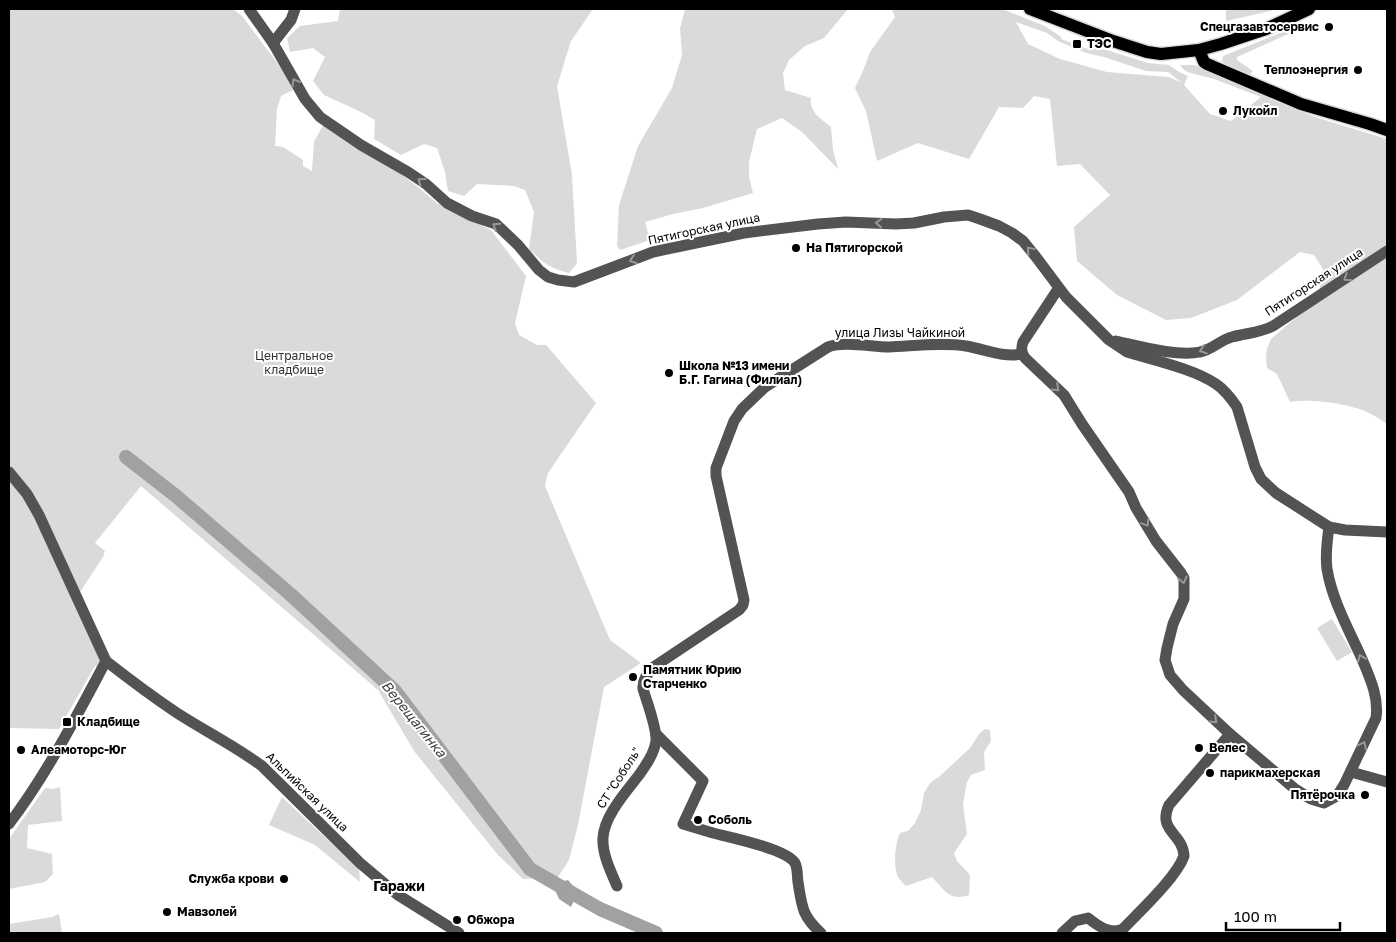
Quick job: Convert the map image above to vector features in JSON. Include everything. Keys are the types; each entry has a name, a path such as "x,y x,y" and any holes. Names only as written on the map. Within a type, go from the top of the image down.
{"main road":[{"path":"1030,9 1113,41 1147,52 1161,54 1199,50 1221,44 1266,29 1309,9"},
{"path":"1199,50 1204,62 1207,64 1302,104 1387,130"}],"street":[{"name":"Пятигорская улица","path":"249,9 273,43 305,99 320,117 361,145 426,184 447,203 472,216 496,224 518,245 539,270 548,277 574,282 653,252 744,233 846,222 914,223 944,217 968,215 999,226 1023,240 1058,289 1109,340 1123,350 1192,373 1222,389 1237,407 1260,479 1276,493 1329,527 1345,530 1387,532"},
{"path":"273,43 291,20 295,9"},
{"name":"Пятигорская улица","path":"1109,340 1186,354 1201,352 1224,340 1261,331 1273,326 1387,251"},
{"path":"1058,289 1023,342 1022,354 1064,395 1129,492 1136,508 1156,541 1182,573 1185,584 1184,599 1176,614 1169,637 1166,660 1170,675 1230,734 1295,789 1311,799 1324,803 1337,796 1351,772 1376,718 1375,692 1330,584 1326,554 1329,527"},
{"name":"улица Лизы Чайкиной","path":"642,683 655,666 739,610 743,605 744,593 715,472 734,421 752,398 785,374 828,347 836,345 891,347 951,345 1010,356 1022,354"},
{"path":"9,472 27,494 39,516 106,661 68,733 27,800 9,824"},
{"name":"Альпийская улица","path":"106,661 177,713 244,752 262,766 360,863 398,895 459,933"},
{"name":"СТ \"Соболь\"","path":"617,886 605,850 603,839 605,830 616,805 652,755 656,742 656,734 642,683"},
{"path":"656,734 704,781 683,824 746,840 791,859 796,866 801,906 810,922 822,933"},
{"path":"1062,933 1075,921 1088,918 1097,925 1117,932 1123,929 1163,887 1184,856 1182,846 1167,825 1165,813 1169,804 1230,734"},
{"path":"1351,772 1387,782"}],"green space":[{"name":"Центральное кладбище","path":"9,9 233,9 242,16 284,72 293,90 281,96 277,109 275,146 283,147 303,160 303,166 312,171 314,142 323,125 393,168 437,203 491,230 526,276 515,323 519,335 537,345 546,345 596,403 548,473 545,486 610,640 641,663 604,687 578,825 569,860 558,877 523,879 498,855 414,751 378,690 141,486 95,543 105,551 78,595 105,670 95,666 59,729 9,728"},
{"path":"340,9 593,9 571,41 557,86 572,175 577,263 569,273 547,264 529,249 534,212 525,190 514,186 477,184 464,196 448,191 445,172 437,148 424,144 401,155 374,139 375,120 324,95 313,81 325,57 313,48 290,52 287,38 300,26 338,21"},
{"path":"685,9 848,9 824,38 805,46 789,60 783,73 785,90 811,98 814,111 831,127 833,150 838,169 802,132 782,118 757,129 749,162 749,177 753,193 703,208 645,222 650,240 620,250 617,246 619,205 638,146 672,88 682,55 680,28"},
{"path":"892,9 1002,9 1045,26 1061,37 1061,39 1088,49 1107,50 1148,63 1169,65 1188,76 1184,85 1210,114 1231,121 1261,97 1214,79 1187,72 1180,65 1194,65 1262,94 1262,97 1315,117 1387,139 1387,424 1373,415 1354,407 1320,401 1290,402 1277,374 1267,368 1267,349 1271,339 1305,310 1319,293 1323,269 1314,255 1300,252 1237,300 1191,318 1166,320 1117,295 1077,261 1074,227 1110,195 1080,164 1057,166 1050,99 1034,96 1023,108 999,107 969,159 918,143 877,161 866,111 855,88 870,52 895,17","holes":["1016,22 1047,33 1058,41 1086,53 1146,71 1168,72 1182,83 1169,77 1107,72 1060,59 1028,44"]},
{"path":"1226,9 1278,9 1226,21"},
{"path":"1290,29 1297,30 1237,57 1237,60 1253,71 1249,75 1222,61 1223,56"},
{"path":"1332,619 1352,652 1337,661 1317,628"},
{"path":"985,729 990,730 991,741 984,752 985,770 971,775 967,782 963,804 967,834 954,853 957,861 970,875 969,895 962,897 952,896 932,877 906,886 896,873 896,849 900,833 908,831 915,823 921,810 924,793 930,783 970,748 979,734"},
{"path":"60,787 62,821 28,825 27,848 52,854 53,874 45,882 9,889 9,839 45,788 53,789"},
{"path":"282,797 359,869 360,882 315,845 269,825"},
{"path":"59,914 62,933 9,933 9,924 52,917"}],"shaded area":[{"path":"568,880 578,892 571,907 559,899 555,890 561,882"}],"waterway":[{"name":"Верещагинка","path":"126,457 176,496 290,594 395,691 530,869 600,909 656,933"}],"place":[{"name":"Спецгазавтосервис","path":"1329,27"},
{"name":"ТЭС","path":"1077,44"},
{"name":"Теплоэнергия","path":"1358,70"},
{"name":"Лукойл","path":"1223,111"},
{"name":"На Пятигорской","path":"796,248"},
{"name":"Школа №13 имени Б.Г. Гагина (Филиал)","path":"669,373"},
{"name":"Памятник Юрию Старченко","path":"633,677"},
{"name":"Кладбище","path":"67,722"},
{"name":"Велес","path":"1199,748"},
{"name":"Алеамоторс-Юг","path":"21,750"},
{"name":"парикмахерская","path":"1210,773"},
{"name":"Пятёрочка","path":"1365,795"},
{"name":"Соболь","path":"698,820"},
{"name":"Служба крови","path":"284,879"},
{"name":"Мавзолей","path":"167,912"},
{"name":"Обжора","path":"457,920"}],"district":[{"name":"Гаражи","path":"399,886"}]}
